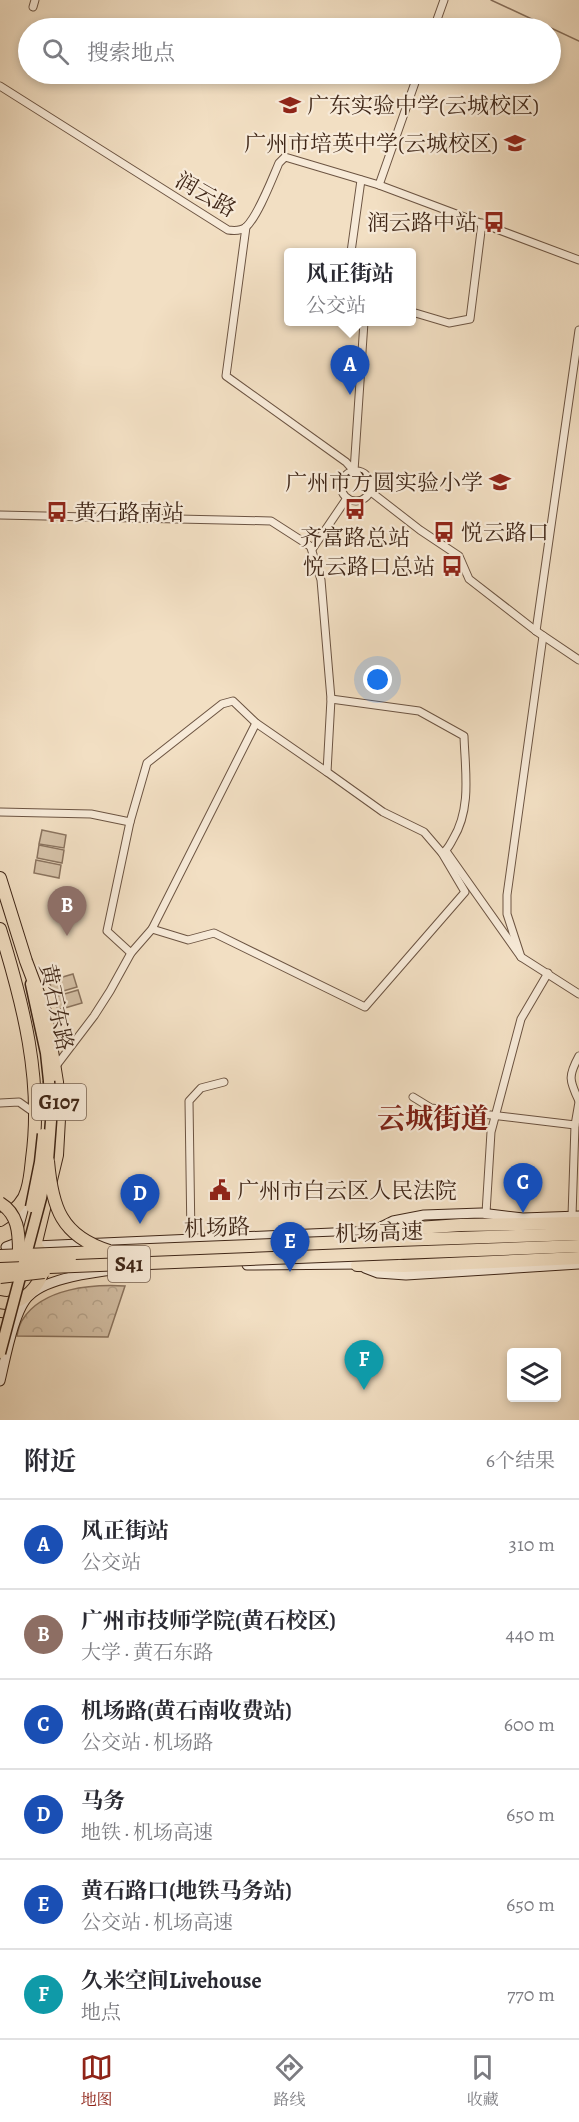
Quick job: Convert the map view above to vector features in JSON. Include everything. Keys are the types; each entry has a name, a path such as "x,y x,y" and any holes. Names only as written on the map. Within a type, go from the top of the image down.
{"highway":[{"name":"黄石东路","path":"0,878 26,961"},
{"name":"黄石东路","path":"0,929 11,964"},
{"name":"G107","path":"26,961 46,1014 56,1066 59,1100 58,1143 48,1193 40,1226 27,1250 41,1252 42,1269 39,1281 30,1294"},
{"name":"G107","path":"11,964 32,1055 36,1114 27,1192"},
{"path":"48,1161 54,1202 64,1220 85,1241 116,1253"},
{"path":"0,1220 16,1207 27,1192 35,1198 43,1198 48,1193"},
{"path":"0,1203 11,1212 16,1220 27,1250"},
{"path":"374,1231 461,1224 516,1225 577,1218"},
{"path":"21,1221 29,1230 40,1226"},
{"name":"机场路","path":"0,1268 116,1253 245,1252 342,1248 406,1237 579,1232"},
{"name":"机场高速","path":"2,1251 579,1232"},
{"name":"机场路","path":"342,1248 403,1255 579,1248"},
{"name":"机场高速","path":"0,1268 579,1248"},
{"name":"机场路","path":"0,1277 245,1252"},
{"path":"357,1265 404,1266 579,1258"},
{"path":"0,1302 11,1304 30,1294"}],"main road":[{"name":"黄石东路","path":"26,961 44,1046 51,1121 48,1161 27,1250"},
{"name":"黄石东路","path":"11,964 25,998 46,1082 40,1162 27,1250"},
{"path":"2,1251 14,1240 27,1192"},
{"path":"342,1248 393,1221 410,1217 486,1213 523,1218 577,1218"},
{"path":"27,1250 128,1241 374,1231 406,1237"},
{"path":"128,1241 125,1261 131,1269"},
{"path":"2,1251 19,1242 27,1250"},
{"path":"0,1325 27,1250"},
{"path":"0,1353 27,1250"},
{"path":"0,1381 21,1308 30,1294 72,1277 131,1269 285,1264 357,1265 403,1255"},
{"path":"357,1265 378,1273 406,1275 579,1264"},
{"path":"0,1340 9,1345"}],"street":[{"path":"438,18 444,0"},
{"path":"379,185 414,84"},
{"name":"润云路","path":"0,86 228,230 237,232 246,227 254,217 279,163 285,157 379,185 579,260"},
{"path":"352,248 361,180"},
{"path":"416,313 449,323 470,319 482,223"},
{"path":"246,227 226,376 346,462 354,471"},
{"path":"354,471 364,326"},
{"path":"536,631 579,330"},
{"path":"359,471 367,475 371,483 371,492 360,501 347,498 342,492 341,484 345,476 359,471"},
{"path":"371,492 420,530 459,556 470,579 536,631 579,660"},
{"path":"312,548 347,498"},
{"path":"0,515 271,521 312,548 321,580 331,699 327,772"},
{"path":"521,957 507,914 507,895 543,636"},
{"path":"331,699 419,711 464,736 466,797 461,827 444,852"},
{"path":"131,953 107,931 130,822 147,763 222,704 233,701 256,723 383,812 424,832 444,852 521,957 579,994"},
{"path":"56,1066 105,999 131,953 152,929 256,723"},
{"path":"0,812 91,814 130,822"},
{"path":"152,929 188,940 214,933 365,1007 465,892 444,852"},
{"path":"486,1213 491,1132 495,1115 521,1019 548,973"},
{"path":"577,1218 575,1125 579,1101 571,1083 571,1071 579,1056"},
{"path":"191,1239 189,1101 201,1088 224,1082"},
{"path":"413,1096 431,1108 575,1125"},
{"path":"0,1103 19,1102 36,1114"}],"green space":[{"path":"42,830 66,835 64,848 39,844"},
{"path":"39,845 64,850 62,863 37,858"},
{"path":"36,860 61,865 59,878 34,873"},
{"path":"73,974 77,987 53,994 49,981"},
{"path":"78,990 82,1003 58,1010 54,997"},
{"path":"125,1286 108,1337 17,1336 23,1319 32,1309 55,1294 83,1287"}],"waterway":[{"path":"491,0 530,18"},
{"path":"561,33 579,41"}],"place":[{"name":"广东实验中学(云城校区)","path":"290,105"},
{"name":"广州市培英中学(云城校区)","path":"515,143"},
{"name":"润云路中站","path":"494,222"},
{"name":"风正街站","path":"350,395"},
{"name":"广州市方圆实验小学","path":"500,482"},
{"name":"齐富路总站","path":"355,509"},
{"name":"黄石路南站","path":"57,512"},
{"name":"悦云路口","path":"444,532"},
{"name":"悦云路口总站","path":"452,566"},
{"name":"广州市技师学院(黄石校区)","path":"67,936"},
{"name":"广州市白云区人民法院","path":"220,1190"},
{"name":"机场路(黄石南收费站)","path":"523,1213"},
{"name":"马务","path":"140,1224"},
{"name":"黄石路口(地铁马务站)","path":"290,1272"},
{"name":"久米空间Livehouse","path":"364,1390"}],"district":[{"name":"云城街道","path":"433,1118"}]}
